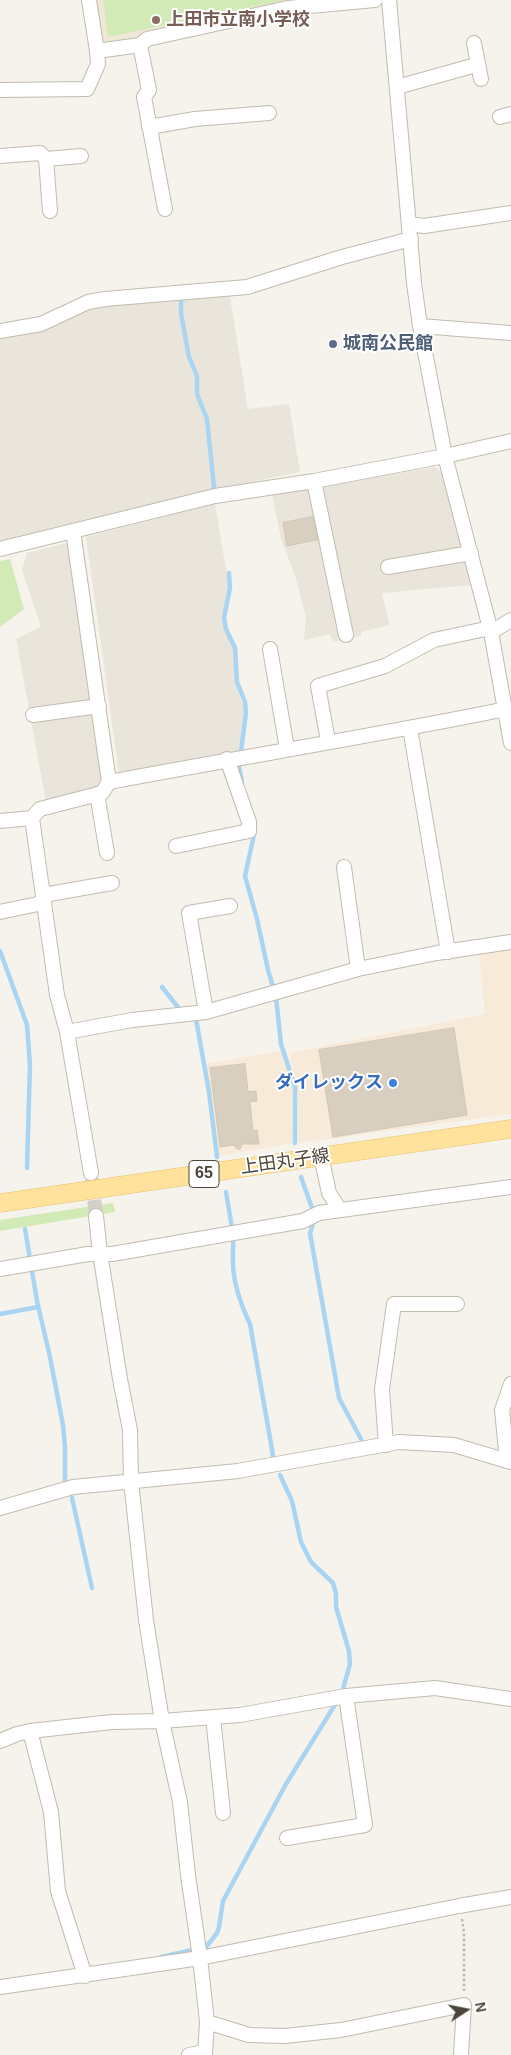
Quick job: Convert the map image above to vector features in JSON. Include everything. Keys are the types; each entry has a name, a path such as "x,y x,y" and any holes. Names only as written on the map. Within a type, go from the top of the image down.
{"main road":[{"name":"上田丸子線","path":"0,1204 511,1129"}],"street":[{"path":"0,90 87,89 98,64 89,0"},
{"path":"97,51 140,45 147,40 288,8 375,0"},
{"path":"389,0 420,326 445,456 491,630 511,743"},
{"path":"474,44 476,65 480,79"},
{"path":"140,45 149,90 144,97 165,209"},
{"path":"396,87 476,65"},
{"path":"149,127 195,119 269,113"},
{"path":"0,156 40,153 46,160 50,211"},
{"path":"46,160 81,156"},
{"path":"409,224 424,226 511,212"},
{"path":"0,331 41,324 88,302 246,287 342,257 411,239"},
{"path":"420,326 511,334"},
{"path":"0,548 73,532 215,496 314,481 511,442"},
{"path":"314,481 346,635"},
{"path":"0,821 32,818 40,809 102,793 109,782 73,532"},
{"path":"388,567 471,553"},
{"path":"328,741 318,686 385,666 434,640 491,630 511,620"},
{"path":"270,649 287,749"},
{"path":"33,714 99,706"},
{"path":"109,782 506,709"},
{"path":"410,728 448,952"},
{"path":"176,846 249,831 249,822 227,760"},
{"path":"96,794 106,853"},
{"path":"32,818 45,898 57,995 67,1032 91,1173"},
{"path":"344,867 358,969"},
{"path":"0,912 38,904 49,894 112,882"},
{"path":"206,1012 188,913 230,906"},
{"path":"67,1032 132,1020 206,1012 358,969 511,942"},
{"path":"321,1156 329,1193 340,1210"},
{"path":"0,1268 112,1254 303,1221 319,1213 511,1187"},
{"path":"96,1216 100,1254 130,1430 131,1481 146,1620 162,1721 180,1802 200,1958 207,2022 205,2054 189,2055"},
{"path":"386,1445 382,1389 394,1304 457,1304"},
{"path":"0,1508 73,1488 238,1471 399,1442 454,1445 509,1461 502,1410 511,1384"},
{"path":"0,1741 30,1731 112,1722 240,1716 346,1696 435,1688 511,1699"},
{"path":"287,1838 365,1824 346,1696"},
{"path":"213,1717 223,1813"},
{"path":"30,1731 52,1812 58,1891 85,1976"},
{"path":"0,1987 200,1958 511,1897"},
{"path":"207,2022 249,2035 285,2036 351,2028 464,2005 461,2055"}],"path":[{"path":"459,1906 464,1933 464,2005"}],"shaded area":[{"name":"上田市立南小学校","path":"93,0 336,0 140,40 102,45"},
{"path":"229,291 248,409 289,404 300,472 215,489 0,543 0,334 81,309"},
{"path":"435,467 445,476 471,585 382,593 390,625 361,632 361,636 333,642 330,634 304,640 306,617 295,575 281,539 272,494"},
{"path":"215,504 229,587 222,618 233,649 236,682 245,713 238,754 119,774 86,537"},
{"path":"66,543 70,544 104,779 96,789 46,802 16,639 41,627 22,570 27,553"},
{"path":"511,947 511,1114 299,1143 297,1087 289,1053 485,1014 479,952"},
{"path":"282,1051 292,1087 293,1143 219,1156 205,1064"}],"green space":[{"name":"上田市立南小学校","path":"103,0 285,0 108,37"},
{"path":"10,559 24,609 0,627 0,561"},
{"path":"113,1203 115,1212 0,1231 0,1220"}],"building":[{"path":"316,516 321,539 287,546 283,523"},
{"name":"ダイレックス","path":"454,1028 467,1115 333,1137 319,1050"},
{"path":"245,1064 248,1092 256,1091 257,1101 250,1102 253,1131 257,1130 259,1144 242,1144 240,1149 237,1149 234,1145 220,1147 210,1068"}],"waterway":[{"path":"181,299 181,313 189,357 197,376 197,394 207,419 214,487"},
{"path":"229,573 230,588 224,618 226,629 235,648 237,682 245,702 246,713 239,767 242,782"},
{"path":"255,830 245,876 276,997 281,1044 295,1087 295,1143"},
{"path":"0,951 27,1025 30,1065 27,1168"},
{"path":"162,987 181,1011"},
{"path":"192,1017 196,1019 209,1092 217,1157"},
{"path":"301,1177 313,1211"},
{"path":"226,1192 232,1228"},
{"path":"314,1220 310,1233 339,1398 361,1439"},
{"path":"25,1229 37,1301 63,1425 65,1480"},
{"path":"233,1238 234,1278 250,1324 274,1461"},
{"path":"0,1314 38,1307"},
{"path":"280,1475 292,1501 301,1542 311,1562 333,1583 336,1594 336,1607 349,1651 350,1664 343,1689"},
{"path":"72,1498 92,1588"},
{"path":"206,1947 217,1933 223,1901 286,1784 336,1703"},
{"path":"161,1957 197,1949"}],"tunnel":[{"path":"92,1179 96,1216"}],"place":[{"name":"上田市立南小学校","path":"156,20"},
{"name":"城南公民館","path":"333,344"},
{"name":"ダイレックス","path":"393,1083"}]}
